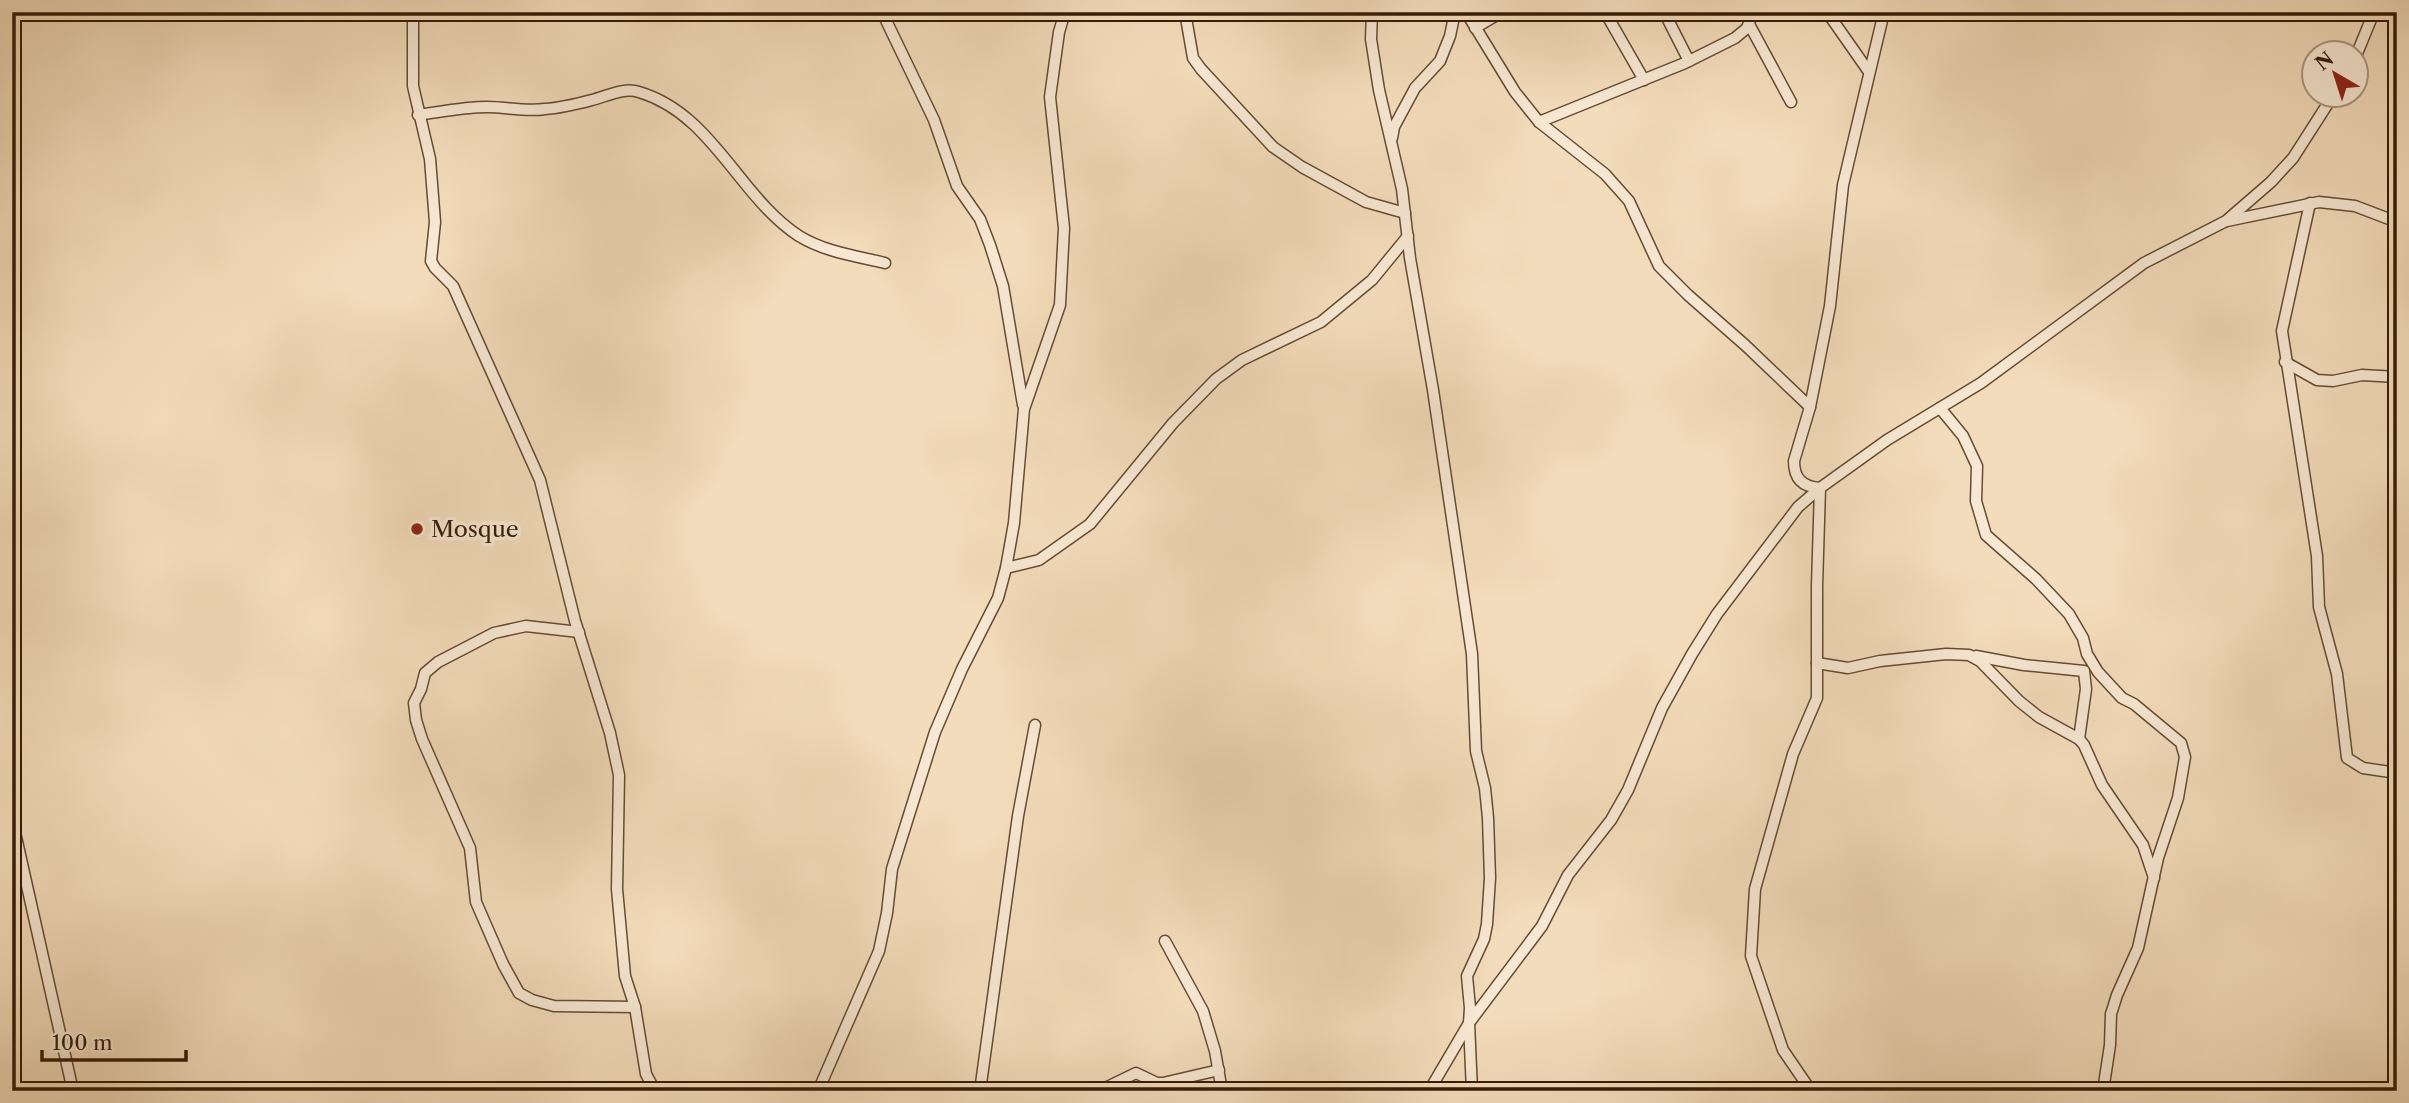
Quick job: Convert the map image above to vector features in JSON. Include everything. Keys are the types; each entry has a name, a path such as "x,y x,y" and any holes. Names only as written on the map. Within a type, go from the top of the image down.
{"street":[{"path":"413,12 413,86 430,159 435,222 432,261 435,268 453,286 540,480 579,632 610,733 619,775 617,889 625,976 635,1007 646,1074 655,1091"},
{"path":"882,12 934,120 957,186 980,219 990,245 1003,286 1024,410"},
{"path":"818,1091 879,951 892,869 934,733 962,669 998,598 1006,568 1014,523 1024,410 1060,305 1064,228 1050,97 1059,32 1065,12"},
{"path":"1185,12 1193,58 1273,147 1302,167 1366,202 1405,213"},
{"path":"1372,12 1371,39 1405,213 1472,654 1476,751 1485,788 1488,818 1490,878 1487,924 1467,976 1472,1091"},
{"path":"1393,152 1394,127 1415,88 1440,61 1450,36 1455,12"},
{"path":"1466,12 1515,92 1539,122 1605,174 1629,201 1659,266 1688,296 1745,345 1810,407"},
{"path":"1475,28 1502,12"},
{"path":"1605,12 1644,80"},
{"path":"1664,12 1689,61"},
{"path":"1827,12 1869,72"},
{"path":"1820,488 1805,487 1794,468 1810,407 1830,306 1843,185 1884,12"},
{"path":"2077,12 2117,15 2125,12"},
{"path":"2364,38 2374,12"},
{"path":"1539,122 1689,61 1735,38 1750,16"},
{"path":"1750,16 1791,102"},
{"path":"418,115 485,107 544,110 623,91 636,91 657,100 695,124 720,151 750,191 799,236 820,247 885,263"},
{"path":"1429,1091 1469,1023 1542,926 1568,875 1611,820 1628,790 1662,708 1717,614 1798,507 1887,440 1982,383 2144,263 2225,221 2293,158 2325,108"},
{"path":"2225,221 2319,202 2356,206 2397,222"},
{"path":"2310,203 2282,331 2317,556 2319,607 2337,674 2347,758 2363,768 2397,773"},
{"path":"1006,568 1039,560 1090,524 1173,423 1216,379 1242,360 1321,322 1372,280 1408,236"},
{"path":"2285,362 2317,380 2333,381 2362,374 2397,377"},
{"path":"1940,408 1963,436 1977,466 1976,501 1986,535 2036,579 2069,614 2098,672 2122,698 2134,704 2181,743 2185,757 2178,798 2158,858 2138,948 2111,1014 2110,1045 2103,1091"},
{"path":"1811,1091 1783,1049 1751,956 1755,890 1793,754 1817,698 1820,488"},
{"path":"579,632 526,626 495,633 438,662 425,673 414,703 416,720 470,848 477,902 503,964 519,993 554,1006 635,1007"},
{"path":"1817,663 1848,668 1880,661 1945,654 2084,671"},
{"path":"2087,654 2084,671 2086,689 2079,739 2102,785 2143,845 2154,879"},
{"path":"1969,655 1980,661 2019,701 2039,717 2079,739"},
{"path":"980,1091 1018,816 1035,725"},
{"path":"12,819 73,1091"},
{"path":"1165,941 1203,1011 1222,1091"},
{"path":"1100,1091 1136,1073 1163,1083 1219,1070"}],"place":[{"name":"Mosque","path":"417,529"}]}
